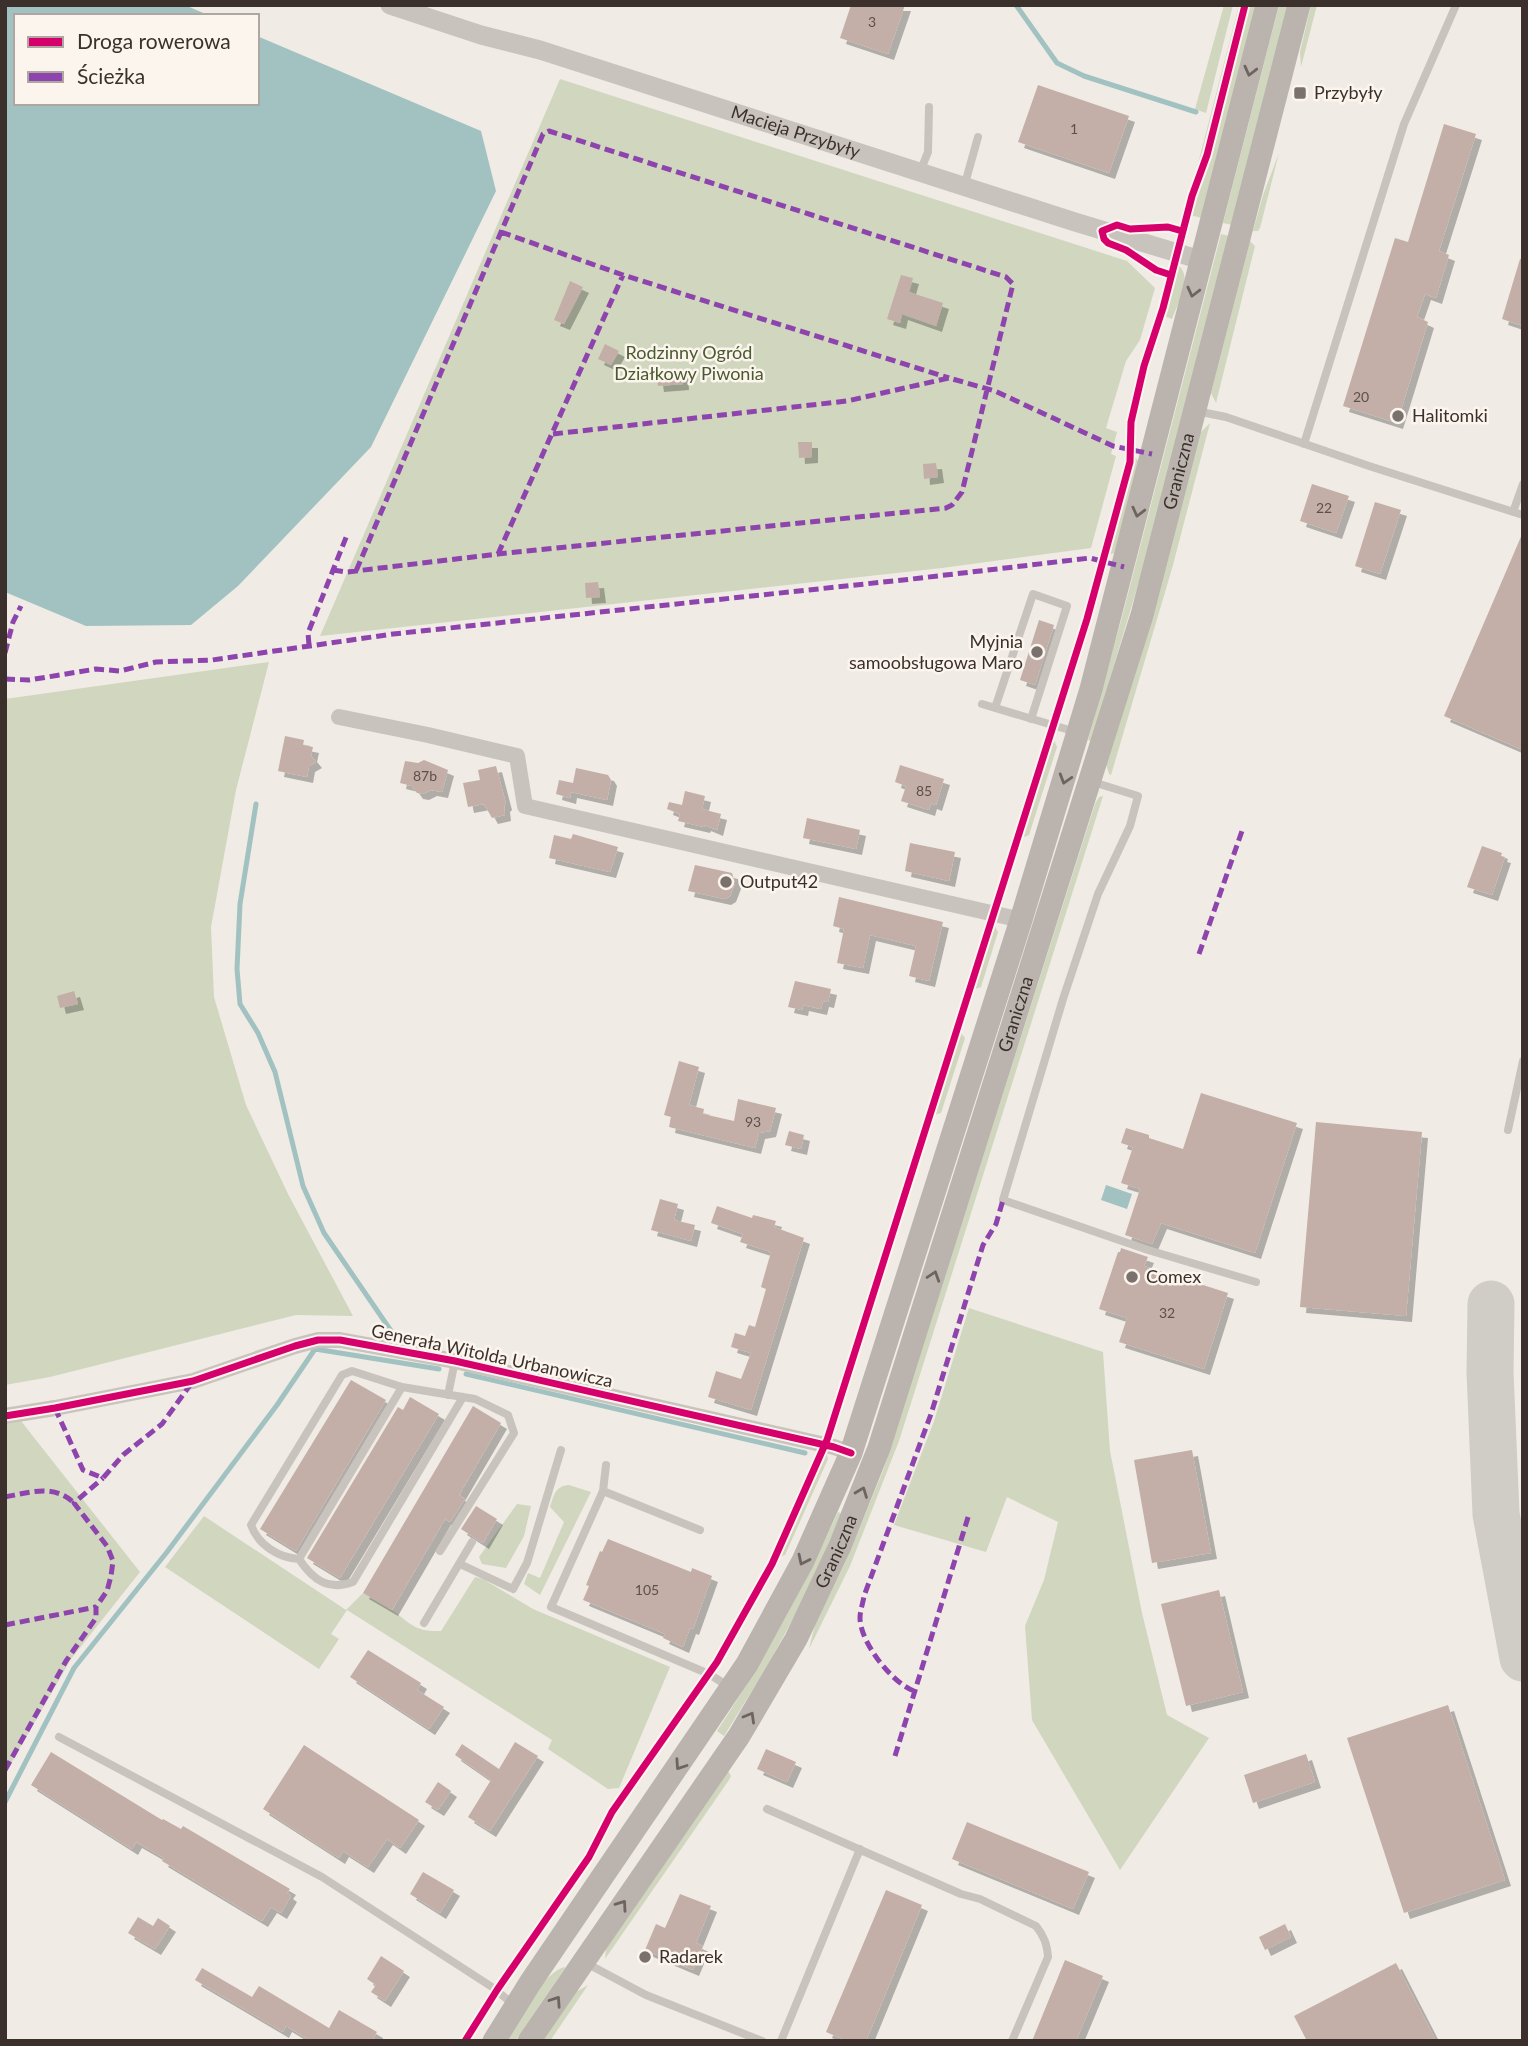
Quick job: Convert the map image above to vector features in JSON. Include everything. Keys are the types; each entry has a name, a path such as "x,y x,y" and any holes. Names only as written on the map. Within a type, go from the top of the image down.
{"main road":[{"name":"Graniczna","path":"494,2041 747,1664 790,1586 851,1453 1078,733 1131,538 1267,5"},
{"name":"Graniczna","path":"529,2041 739,1736 796,1639 840,1546 879,1448 1152,580 1299,5"}],"street":[{"name":"Macieja Przybyły","path":"390,5 1201,260"},
{"path":"339,717 517,756 525,806 1021,919"},
{"name":"Generała Witolda Urbanowicza","path":"5,1416 194,1381 318,1340 340,1340 456,1361 851,1453"},
{"path":"558,1943 583,1961"}],"lane":[{"path":"1304,444 1404,124 1456,5"},
{"path":"920,172 928,152 929,107"},
{"path":"964,187 978,137"},
{"path":"1196,411 1226,417 1523,514"},
{"path":"1513,512 1523,484"},
{"path":"995,708 1033,594 1067,606 1031,719"},
{"path":"982,704 1078,733"},
{"path":"1090,781 1138,796 1130,826 1098,894 1063,999 1003,1200 1148,1250 1256,1282"},
{"path":"1508,1130 1523,1061"},
{"path":"448,1395 456,1361"},
{"path":"299,1559 286,1558 256,1539 251,1525 342,1375 352,1371 402,1387 475,1399 508,1415 514,1433 440,1551"},
{"path":"299,1559 402,1387"},
{"path":"299,1559 308,1572 328,1585 339,1587 353,1582 463,1397"},
{"path":"460,1564 513,1589 527,1563 561,1450"},
{"path":"606,1465 603,1490 551,1607 709,1674 731,1688"},
{"path":"603,1490 700,1530"},
{"path":"424,1623 472,1542"},
{"path":"59,1737 322,1877 516,2005"},
{"path":"767,1809 961,1894 1017,1915 1036,1926 1047,1945 1048,1957 1012,2041"},
{"path":"781,2041 860,1849"},
{"path":"583,1961 646,1996 762,2041"}],"green space":[{"path":"1224,5 1233,5 1206,113 1195,109"},
{"path":"1239,5 1242,5 1203,156 1193,183"},
{"path":"1249,5 1256,5 1202,218 1190,215 1211,155"},
{"path":"1279,5 1289,5 1232,225 1223,223"},
{"path":"1311,5 1317,5 1301,67 1300,52"},
{"name":"Rodzinny Ogród Działkowy Piwonia","path":"560,79 1127,261 1155,288 1140,340 1126,361 1106,428 1117,432 1111,454 1116,456 1091,548 942,568 320,636"},
{"path":"1279,153 1260,228 1253,231 1263,195"},
{"path":"1221,234 1229,236 1150,545 1091,741 1088,740"},
{"path":"1250,241 1255,246 1216,403 1211,393"},
{"path":"1178,265 1185,277 1172,319 1164,316"},
{"path":"1210,423 1173,565 1111,775 1106,764 1200,433"},
{"path":"1134,456 1139,462 1114,553 1109,555"},
{"path":"269,662 236,790 211,927 214,997 246,1105 288,1194 353,1316 296,1315 50,1377 5,1385 5,699"},
{"path":"1053,738 1057,747 1029,835 1024,837 1022,836"},
{"path":"1103,796 899,1441 850,1566 809,1649 815,1625 845,1563 883,1471 1095,804 1099,797"},
{"path":"994,924 998,932 981,987 975,989 974,988"},
{"path":"960,1032 965,1038 941,1113 934,1115"},
{"path":"969,1308 1103,1352 1110,1451 1142,1613 1167,1715 1209,1738 1120,1870 1032,1720 1025,1626 1044,1580 1058,1522 1007,1497 986,1552 894,1525 934,1421"},
{"path":"21,1421 140,1572 71,1659 5,1774 5,1424"},
{"path":"826,1451 828,1459 785,1555 779,1557"},
{"path":"569,1485 591,1492 540,1595 524,1584 528,1573 540,1578 564,1522 550,1507 558,1489"},
{"path":"517,1504 531,1506 524,1536 506,1568 482,1564 479,1557"},
{"path":"838,1512 842,1514 803,1600 768,1665 724,1736 717,1731 782,1624"},
{"path":"204,1516 346,1610 363,1593 414,1626 441,1631 475,1577 483,1579 533,1609 670,1667 619,1788 608,1789 548,1749 552,1740 347,1610 331,1634 339,1639 319,1669 165,1567"},
{"path":"728,1771 731,1776 729,1780 605,1959 606,1949"},
{"path":"564,1967 515,2041 507,2041 539,1988"},
{"path":"588,1985 550,2041 542,2041 576,1992"}],"water":[{"path":"5,5 185,5 205,14 14,14 14,105 259,105 259,37 481,131 496,191 371,447 238,586 191,625 86,626 5,592"},
{"path":"1106,1185 1132,1194 1127,1209 1101,1200"}],"building":[{"path":"851,5 905,5 888,54 840,38"},
{"path":"1038,85 1129,116 1109,173 1018,142"},
{"path":"1444,124 1476,134 1439,251 1449,255 1436,298 1425,294 1417,317 1428,322 1397,423 1343,406 1395,238 1408,242"},
{"path":"1520,259 1523,259 1523,326 1502,319"},
{"path":"901,275 913,278 909,292 943,303 936,326 902,314 900,323 887,319"},
{"path":"570,281 583,287 564,324 554,320"},
{"path":"605,344 619,351 611,365 598,359"},
{"path":"682,370 683,384 658,386 656,373"},
{"path":"798,442 812,442 812,457 799,458"},
{"path":"936,463 938,477 924,479 923,464"},
{"path":"1312,484 1349,496 1336,533 1300,521"},
{"path":"1375,502 1401,510 1380,574 1355,566"},
{"path":"1523,532 1523,750 1444,716"},
{"path":"598,582 600,597 586,598 585,583"},
{"name":"Myjnia samoobsługowa Maro","path":"1039,620 1054,625 1035,685 1020,680"},
{"path":"285,736 304,740 303,745 313,747 311,756 316,762 309,766 307,777 278,771"},
{"path":"424,760 448,770 442,792 431,790 423,794 417,793 412,786 400,783 405,761 418,763"},
{"path":"900,765 944,779 936,805 931,803 929,810 901,801 906,786 895,782"},
{"path":"496,766 506,804 505,815 492,818 484,804 468,807 463,783 480,780 478,770"},
{"path":"576,768 608,775 611,780 607,800 571,792 570,798 556,794 559,780 573,783"},
{"path":"685,791 705,796 702,809 721,814 717,830 705,825 704,827 678,821 680,814 667,809 669,802 682,805"},
{"path":"807,818 860,830 856,849 803,838"},
{"path":"573,834 618,847 610,872 549,858 554,835 571,839"},
{"path":"910,843 955,852 949,881 905,871"},
{"path":"1482,846 1502,853 1501,856 1505,857 1492,895 1467,887"},
{"path":"695,865 732,873 735,883 730,896 725,899 688,891"},
{"path":"839,897 943,922 929,981 909,976 916,946 870,935 863,968 837,963 844,929 833,926"},
{"path":"795,981 831,989 828,1002 823,1001 821,1009 803,1005 802,1010 788,1007"},
{"path":"74,991 78,1004 60,1008 57,996"},
{"path":"679,1061 699,1067 689,1105 704,1109 703,1114 734,1121 738,1099 776,1108 770,1131 759,1133 755,1148 669,1127 671,1117 664,1115"},
{"path":"1201,1093 1297,1123 1255,1253 1161,1223 1152,1244 1125,1235 1140,1189 1121,1183 1133,1147 1121,1143 1126,1128 1183,1149"},
{"path":"1316,1122 1422,1132 1406,1316 1300,1307"},
{"path":"789,1131 804,1135 801,1149 785,1145"},
{"path":"660,1199 678,1204 674,1220 695,1225 691,1241 651,1230"},
{"path":"717,1206 752,1218 753,1215 776,1221 774,1227 804,1238 751,1410 708,1397 716,1371 741,1379 751,1353 731,1347 735,1333 745,1336 749,1325 755,1327 766,1289 761,1287 771,1252 740,1242 743,1234 711,1223"},
{"path":"1121,1248 1148,1257 1144,1266 1228,1293 1204,1369 1119,1342 1127,1318 1099,1309"},
{"path":"351,1380 386,1400 296,1551 260,1529"},
{"path":"410,1397 439,1414 340,1578 307,1558 398,1407 403,1410"},
{"path":"473,1406 501,1423 459,1495 465,1499 450,1522 445,1519 392,1610 363,1593"},
{"path":"1192,1450 1211,1553 1152,1563 1134,1460"},
{"path":"476,1506 497,1519 483,1543 461,1529"},
{"path":"608,1539 691,1572 692,1568 712,1576 693,1629 690,1628 683,1647 663,1638 665,1634 583,1600 589,1586 586,1585"},
{"path":"1219,1590 1243,1692 1186,1706 1161,1604"},
{"path":"368,1650 421,1683 417,1690 444,1707 429,1729 350,1677"},
{"path":"1448,1705 1505,1880 1404,1913 1347,1738"},
{"path":"515,1742 538,1756 490,1831 468,1817 491,1780 455,1755 462,1744 499,1769"},
{"path":"304,1745 419,1820 400,1848 387,1839 368,1867 343,1851 339,1858 263,1809"},
{"path":"766,1749 796,1762 787,1782 757,1769"},
{"path":"51,1752 162,1820 181,1829 183,1826 290,1889 287,1893 291,1896 281,1913 271,1907 262,1921 162,1861 164,1858 136,1842 132,1849 31,1785"},
{"path":"1306,1754 1315,1782 1253,1803 1244,1775"},
{"path":"438,1782 451,1791 438,1810 425,1802"},
{"path":"967,1822 1089,1872 1073,1909 952,1859"},
{"path":"423,1872 454,1890 440,1913 410,1894"},
{"path":"886,1890 922,1905 866,2041 847,2041 826,2032"},
{"path":"680,1894 711,1906 696,1943 703,1946 693,1970 645,1950 656,1924 665,1928"},
{"path":"138,1917 153,1926 158,1918 170,1926 155,1949 128,1933"},
{"path":"1285,1924 1291,1937 1265,1950 1259,1937"},
{"path":"381,1956 404,1971 385,2001 371,1992 376,1985 367,1979"},
{"path":"1065,1960 1103,1976 1076,2041 1032,2041"},
{"path":"1396,1963 1436,2041 1307,2041 1294,2016"},
{"path":"202,1968 252,1997 259,1986 329,2028 339,2010 377,2032 372,2041 311,2041 286,2026 283,2032 195,1980"}],"waterway":[{"path":"1016,5 1057,63 1084,76 1196,112"},
{"path":"256,804 240,904 237,969 240,1004 258,1033 275,1072 303,1186 324,1233 398,1341"},
{"path":"5,1802 74,1668 167,1552 277,1405 315,1349 439,1369"},
{"path":"466,1374 805,1453"}],"taxiway":[{"path":"1491,1304 1490,1372 1496,1514 1523,1658"}],"marked path":[{"path":"333,570 347,572 946,508 952,505 962,492 1013,284 1006,277 549,131 543,134 356,571"},
{"path":"501,232 623,275 949,378"},
{"path":"498,554 623,275"},
{"path":"553,434 847,401 949,378 995,391 1113,446 1152,454"},
{"path":"309,645 308,633 347,535"},
{"path":"5,679 29,680 96,669 120,671 156,662 212,660 393,634 1090,558 1124,567"},
{"path":"5,653 13,622 21,606"},
{"path":"1199,954 1242,831"},
{"path":"914,1691 896,1680 871,1650 861,1628 860,1613 931,1414 983,1245 996,1224 1003,1200"},
{"path":"55,1408 83,1470 103,1478 123,1455 162,1424 193,1381"},
{"path":"5,1770 66,1661 96,1618 96,1607 107,1591 113,1561 107,1546 74,1503 103,1478"},
{"path":"5,1497 50,1491 74,1503"},
{"path":"895,1756 969,1514"},
{"path":"5,1625 96,1607"}],"cycle path":[{"path":"465,2041 589,1857 612,1812 717,1662 772,1564 827,1440 1087,619 1130,462 1131,422 1144,366 1163,308 1192,196 1207,155 1245,5"},
{"path":"1171,275 1156,270 1126,250 1108,243 1102,231 1117,225 1130,229 1168,227 1182,231"},
{"path":"5,1416 193,1381 295,1346 318,1340 340,1340 455,1361 851,1453"}],"place":[{"name":"Przybyły","path":"1300,93"},
{"name":"Halitomki","path":"1398,416"},
{"name":"Myjnia samoobsługowa Maro","path":"1037,652"},
{"name":"Output42","path":"726,882"},
{"name":"Comex","path":"1132,1277"},
{"name":"Radarek","path":"645,1957"}]}
